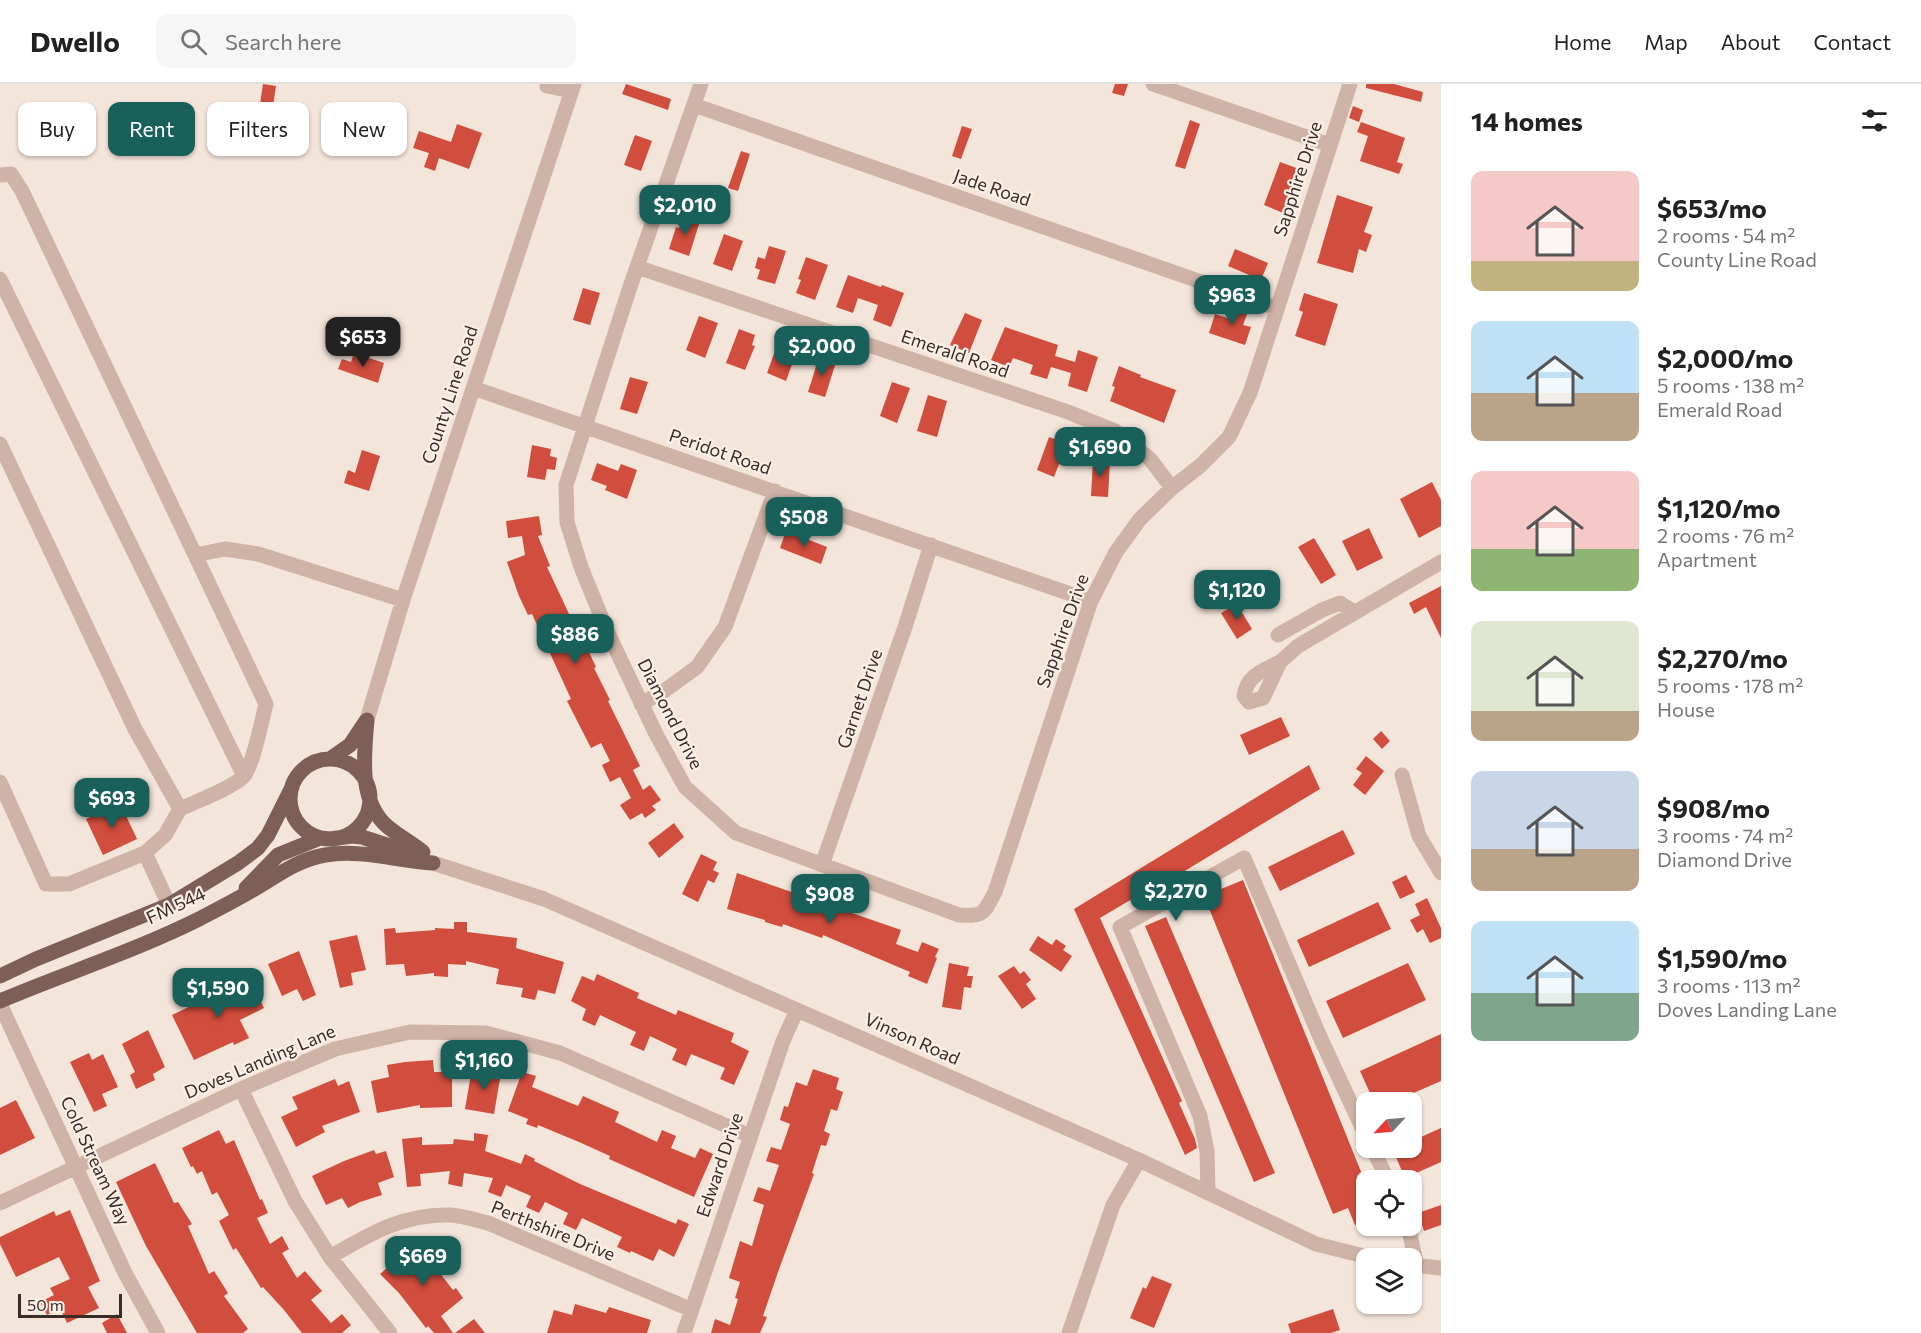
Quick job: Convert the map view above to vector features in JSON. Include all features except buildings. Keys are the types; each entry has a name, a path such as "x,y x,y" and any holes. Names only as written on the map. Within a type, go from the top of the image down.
{"main road":[{"path":"330,759 350,745 367,720"},
{"path":"367,720 364,760 370,803 378,817 388,827 434,862"},
{"path":"320,838 305,830 294,816 290,800 292,787 303,769 318,761 330,759 351,765 365,778"},
{"name":"FM 544","path":"0,976 170,904 238,864 258,848 275,824 292,787"},
{"path":"342,837 356,830 361,824 370,803"},
{"path":"233,900 278,855 320,838 362,837 434,862"},
{"name":"FM 544","path":"0,1003 198,919 295,864 323,855 354,852 412,862 434,862"}],"street":[{"path":"547,84 547,86 573,88"},
{"name":"Diamond Drive","path":"701,84 637,267 566,485 567,522 590,588 641,704 685,787 710,812 736,833 960,915 975,916 986,910 995,892"},
{"path":"1153,84 1330,146"},
{"name":"Sapphire Drive","path":"995,892 1091,601 1122,543 1140,519 1229,437 1250,393 1350,84"},
{"name":"County Line Road","path":"367,720 403,600 573,88"},
{"name":"Jade Road","path":"694,105 1276,308"},
{"path":"0,175 11,174 22,191 266,704 256,746 244,776 211,796 180,809 165,836 145,853 69,884 46,884 0,782"},
{"name":"Emerald Road","path":"637,267 1068,412 1115,431 1150,459 1172,488"},
{"path":"0,279 244,776"},
{"name":"Peridot Road","path":"473,388 1091,601"},
{"path":"1,449 135,729 180,809"},
{"path":"641,704 664,691 697,667 725,627 775,491"},
{"name":"Garnet Drive","path":"822,865 905,627 931,545"},
{"path":"195,555 225,549 258,554 403,600"},
{"path":"1280,662 1298,646 1441,562"},
{"path":"1278,635 1322,610 1340,603 1354,612"},
{"path":"1402,775 1419,836 1441,873"},
{"path":"145,853 170,904"},
{"path":"1208,1193 1207,1150 1200,1116 1120,927 1244,858 1320,1037 1356,1114"},
{"name":"Vinson Road","path":"434,862 544,899 1139,1160 1316,1244 1356,1254"},
{"name":"Cold Stream Way","path":"0,1003 125,1273 158,1333"},
{"name":"Edward Drive","path":"684,1333 783,1041 797,1010"},
{"name":"Doves Landing Lane","path":"0,1203 241,1089 335,1048 410,1032 486,1033 560,1053 750,1136"},
{"path":"241,1089 295,1201 330,1257 390,1333"},
{"path":"1069,1333 1113,1205 1139,1160"},
{"name":"Perthshire Drive","path":"330,1257 382,1227 417,1217 453,1215 488,1223 692,1310"},
{"path":"1422,1266 1441,1268"}]}
